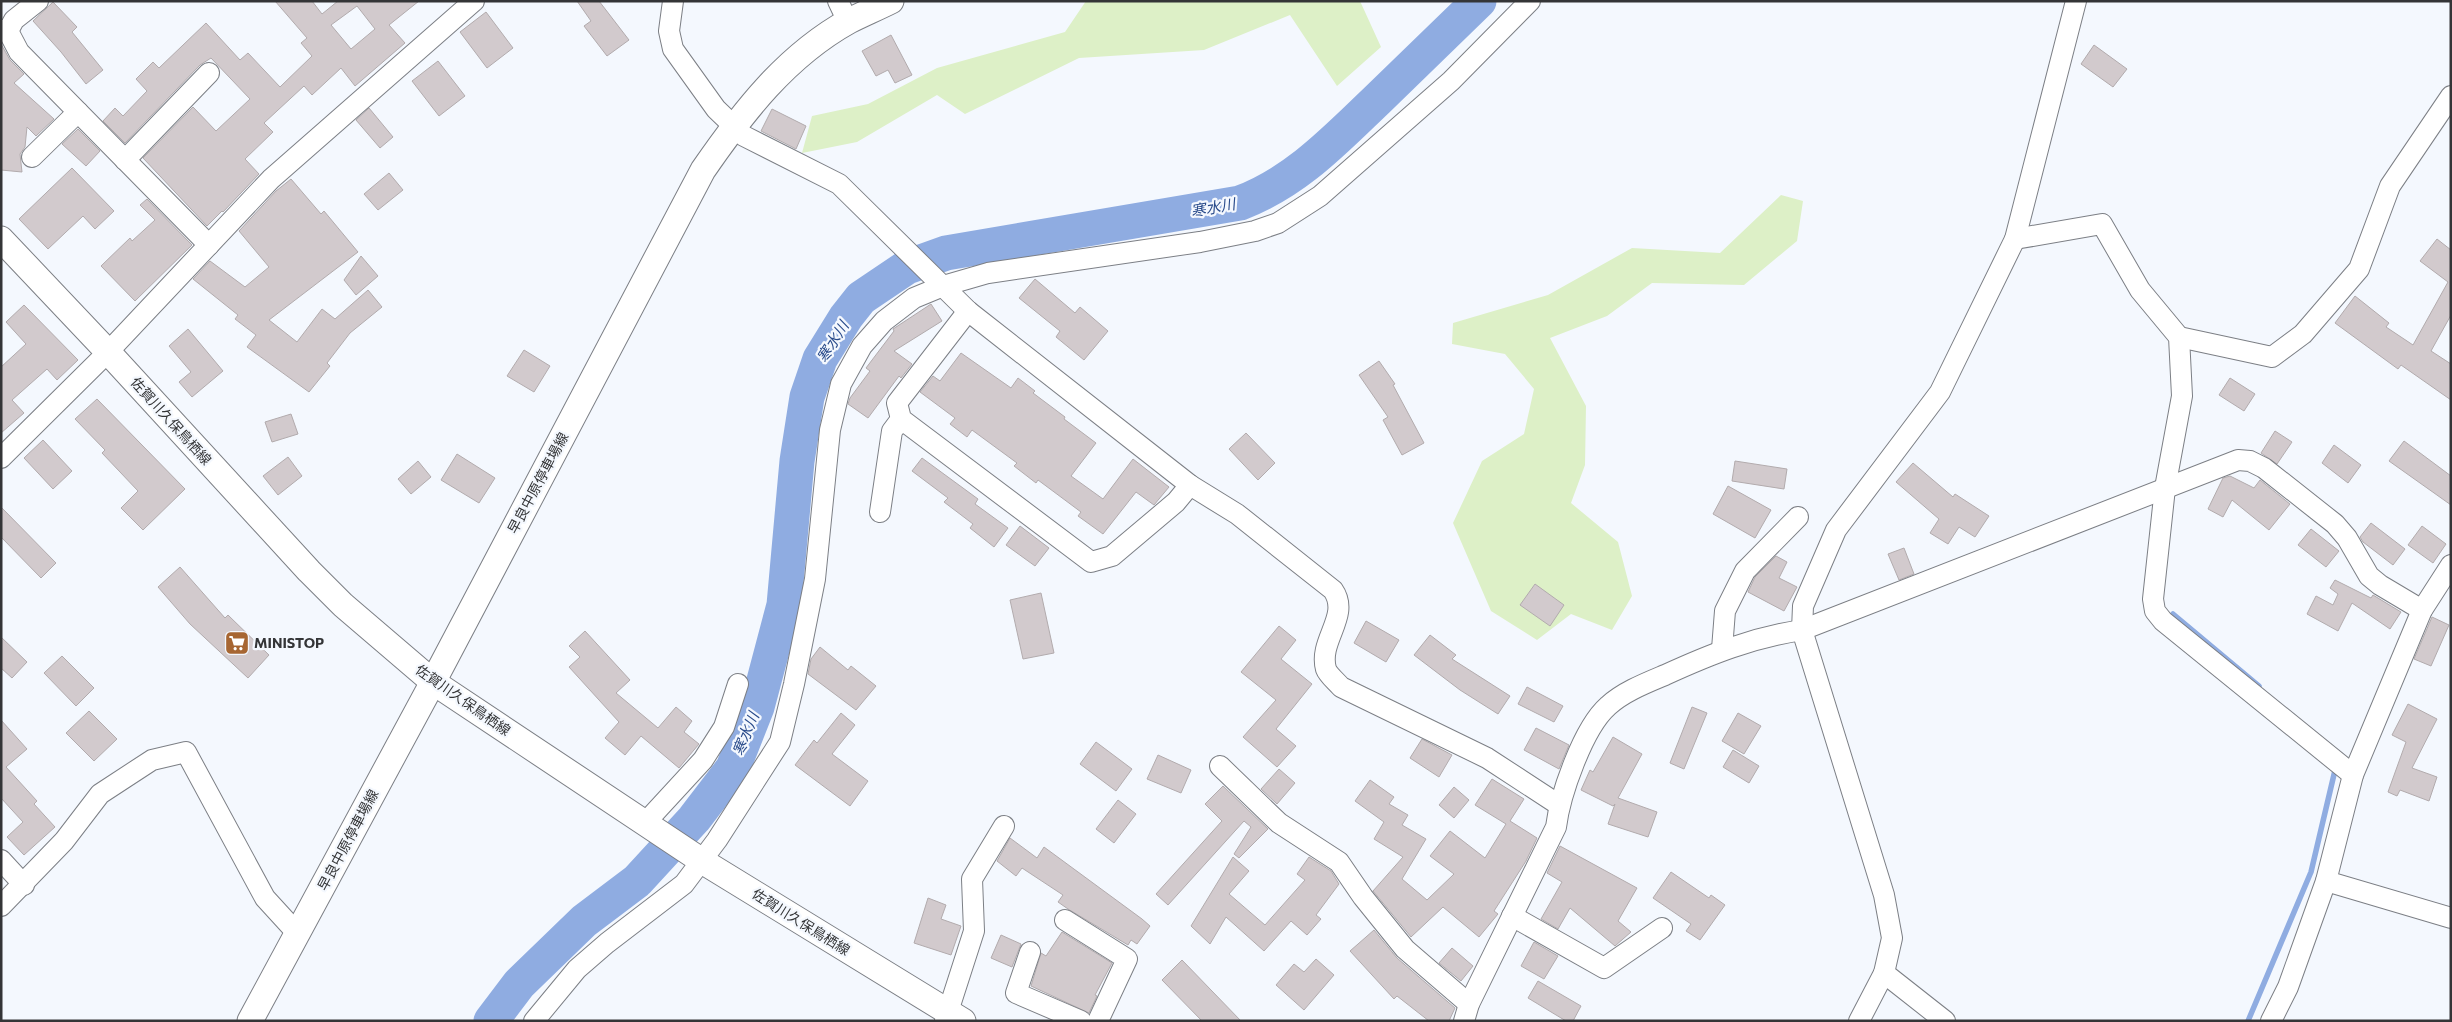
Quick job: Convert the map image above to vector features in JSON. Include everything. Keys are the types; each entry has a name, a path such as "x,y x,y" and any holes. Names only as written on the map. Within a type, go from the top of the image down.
{"main road":[{"name":"早良中原停車場線","path":"250,1021 433,682 703,170 733,127 781,72 810,48 843,12 891,1"},
{"name":"佐賀川久保鳥栖線","path":"1,239 108,352 308,571 343,605 433,682 702,861 952,1018"}],"street":[{"path":"38,1 14,20 4,31 19,52 209,245"},
{"path":"1,458 108,352 271,179 474,1"},
{"path":"673,1 669,31 673,49 716,109 733,127 744,136 839,184 968,311 1190,485 1237,514 1333,590 1339,599 1340,610 1324,652 1326,670 1341,687 1487,758 1559,805"},
{"path":"534,1021 578,969 607,942 684,884 702,861 780,742 794,684 815,579 830,430 841,384 862,346 884,321 914,298 943,286 988,273 1200,242 1255,231 1278,223 1320,196 1451,81 1530,1"},
{"path":"1859,1021 1884,973 1892,938 1884,895 1802,630 1803,606 1836,530 1940,392 2015,239 2076,1"},
{"path":"126,160 208,73"},
{"path":"2179,337 2272,358 2303,334 2359,269 2390,186 2451,96"},
{"path":"32,157 78,112"},
{"path":"2015,239 2102,224 2140,290 2179,337 2182,396 2166,488 2153,599 2155,612 2163,621 2353,776"},
{"path":"968,311 897,403 901,419 1091,562 1112,556 1176,502 1190,485"},
{"path":"880,512 892,431 901,419"},
{"path":"1220,766 1279,823 1339,862 1363,897 1404,949 1466,1012 1556,827 1559,805 1586,739 1596,720 1608,706 1654,679 1722,649 1770,635 1802,630 2238,460 2250,461 2264,468 2334,524 2347,538 2369,576 2380,586 2422,610"},
{"path":"1722,649 1725,611 1745,571 1798,517"},
{"path":"2271,1021 2288,987 2326,881 2353,776 2422,610 2451,565"},
{"path":"645,823 703,760 724,727 738,684"},
{"path":"1,906 24,885 64,841 100,794 152,760 186,752 265,898 297,933"},
{"path":"952,1018 974,931 972,879 1004,826"},
{"path":"1,860 24,885"},
{"path":"2326,881 2451,918"},
{"path":"1512,916 1604,968 1662,928"},
{"path":"1065,920 1126,959 1098,1021"},
{"path":"1030,952 1016,993 1081,1021"},
{"path":"1884,973 1946,1021"}],"green space":[{"path":"1086,1 1360,1 1381,47 1337,86 1290,15 1204,50 1079,58 965,114 937,95 857,142 802,153 812,116 868,104 937,68 1065,32"},
{"path":"1781,195 1803,201 1797,241 1744,285 1652,283 1607,316 1550,338 1586,406 1585,465 1571,503 1618,542 1632,596 1612,630 1571,614 1537,640 1491,611 1453,523 1482,461 1524,434 1534,389 1505,354 1452,344 1453,323 1548,295 1632,248 1720,253"}],"building":[{"path":"275,1 312,1 322,14 338,1 419,1 389,25 405,43 355,86 341,68 312,95 304,86 264,123 273,132 245,159 259,174 207,226 143,158 193,107 216,131 250,99 211,58 200,65 125,143 103,121 115,108 123,116 147,91 136,79 153,62 159,68 206,23 240,60 248,53 280,87 312,56 301,43 307,38","holes":["357,6 375,29 351,49 331,25"]},
{"path":"577,1 599,1 629,40 607,56 584,26 591,21"},
{"path":"53,2 77,27 72,32 103,70 86,84 33,21"},
{"path":"486,12 513,48 487,68 460,32"},
{"path":"891,35 912,75 895,83 888,70 876,76 862,51"},
{"path":"1,44 10,60 24,74 14,83 54,119 36,136 27,127 25,147 20,154 22,172 1,170"},
{"path":"2094,45 2127,69 2113,87 2081,64"},
{"path":"438,61 465,96 439,116 412,81"},
{"path":"369,108 393,137 380,148 356,120"},
{"path":"772,109 806,126 796,149 761,131"},
{"path":"78,129 100,151 86,166 62,144"},
{"path":"72,168 114,211 95,229 83,216 48,249 19,219"},
{"path":"389,173 403,190 378,210 364,194"},
{"path":"291,179 321,214 324,211 358,252 269,320 297,342 322,309 335,319 368,290 382,307 350,333 327,363 330,366 309,392 247,347 256,335 235,319 238,315 193,279 210,261 245,287 269,267 239,231 276,191"},
{"path":"147,199 192,245 135,301 101,266 130,238 132,241 155,220 140,205"},
{"path":"2437,239 2451,250 2451,315 2431,351 2451,364 2451,400 2401,365 2398,369 2335,323 2355,296 2389,323 2386,327 2413,345 2448,282 2420,261"},
{"path":"361,256 378,276 356,295 344,280"},
{"path":"1035,279 1075,313 1080,307 1108,331 1084,360 1056,337 1060,331 1019,298"},
{"path":"931,304 942,321 894,351 912,364 901,378 899,376 868,418 848,404 850,398 870,371 866,368 894,331 893,329"},
{"path":"24,305 78,360 57,380 47,369 12,400 24,413 1,433 1,367 26,344 6,322"},
{"path":"188,329 223,371 192,397 179,382 191,372 169,346"},
{"path":"524,350 550,366 534,392 507,376"},
{"path":"961,353 1011,388 1018,378 1035,391 1033,393 1065,417 1064,419 1096,443 1071,476 1103,499 1133,459 1169,487 1154,505 1136,492 1103,534 1078,516 1081,512 1038,480 1036,483 1014,466 1017,463 972,430 967,437 950,424 955,418 920,392 933,376 940,381"},
{"path":"1379,361 1395,384 1393,385 1424,443 1402,455 1383,420 1388,417 1359,375"},
{"path":"2230,378 2255,394 2244,411 2219,395"},
{"path":"97,399 185,489 143,530 121,508 138,491 102,453 105,450 75,419"},
{"path":"291,414 298,434 272,442 265,422"},
{"path":"2275,431 2292,442 2277,464 2261,453"},
{"path":"1246,433 1275,463 1258,480 1229,449"},
{"path":"43,440 72,471 53,489 24,458"},
{"path":"2404,441 2451,476 2451,505 2389,461"},
{"path":"2334,445 2361,465 2348,483 2322,463"},
{"path":"457,454 495,478 479,503 441,480"},
{"path":"288,457 302,476 278,495 263,476"},
{"path":"922,458 978,499 975,504 1008,528 994,547 970,528 973,524 944,502 948,498 912,471"},
{"path":"418,461 431,477 411,494 398,479"},
{"path":"1735,461 1787,469 1784,489 1732,481"},
{"path":"1913,463 1953,497 1955,494 1989,516 1975,537 1959,527 1948,544 1930,533 1939,519 1896,482"},
{"path":"2230,476 2254,488 2260,480 2290,504 2269,530 2232,500 2223,517 2208,509 2223,478"},
{"path":"1728,486 1771,510 1755,538 1713,514"},
{"path":"1,507 56,563 41,578 1,537"},
{"path":"2371,523 2405,549 2393,565 2363,542 2360,537"},
{"path":"1020,526 1049,548 1035,566 1006,545"},
{"path":"2422,526 2446,544 2433,563 2408,545"},
{"path":"2311,529 2339,551 2326,567 2298,545"},
{"path":"1904,548 1914,574 1899,580 1888,554"},
{"path":"1776,556 1787,562 1779,578 1797,587 1784,611 1748,592 1755,577"},
{"path":"180,567 225,618 228,615 269,655 248,678 190,624 158,587"},
{"path":"2335,580 2371,598 2373,595 2401,612 2390,629 2352,603 2338,631 2307,614 2316,596 2333,605 2338,594 2330,588"},
{"path":"1535,584 1564,605 1550,626 1520,605"},
{"path":"1041,593 1054,653 1023,659 1010,600"},
{"path":"2432,617 2449,625 2431,666 2414,659"},
{"path":"1366,621 1399,640 1386,662 1354,643"},
{"path":"1279,626 1296,640 1281,659 1312,684 1276,729 1296,746 1277,767 1243,737 1276,700 1241,672"},
{"path":"585,631 630,680 616,693 658,728 676,707 692,721 684,732 699,744 679,768 641,736 625,755 605,738 619,722 569,667 580,657 569,646"},
{"path":"1430,635 1456,655 1452,659 1510,696 1498,714 1460,690 1414,655"},
{"path":"1,637 27,662 12,678 1,668"},
{"path":"820,647 848,670 851,666 876,686 856,710 808,674 811,659"},
{"path":"62,656 94,688 76,706 44,673"},
{"path":"1527,687 1563,706 1554,722 1518,704"},
{"path":"2408,704 2437,719 2412,768 2437,777 2429,801 2400,790 2397,796 2388,792 2406,742 2392,735"},
{"path":"1692,707 1707,713 1684,769 1670,763"},
{"path":"89,711 117,739 94,761 66,733"},
{"path":"841,713 855,725 832,754 868,781 850,806 795,765 814,740 817,743"},
{"path":"1738,713 1761,726 1744,754 1722,741"},
{"path":"1,720 27,749 6,767 37,801 34,804 55,827 24,855 7,837 23,822 1,798"},
{"path":"1536,728 1569,745 1559,769 1524,750"},
{"path":"1613,737 1642,754 1618,798 1657,812 1648,837 1608,824 1615,804 1613,806 1581,790 1590,770 1593,772"},
{"path":"1422,739 1452,755 1439,777 1410,758"},
{"path":"1096,742 1132,769 1116,791 1080,764"},
{"path":"1733,750 1759,766 1749,783 1723,767"},
{"path":"1158,755 1191,770 1181,793 1147,779"},
{"path":"1279,769 1295,783 1277,804 1261,789"},
{"path":"1492,779 1524,799 1510,821 1537,838 1526,861 1494,911 1498,914 1479,937 1443,907 1411,937 1373,891 1403,857 1374,839 1384,822 1355,801 1370,780 1394,797 1389,804 1408,815 1402,825 1426,839 1402,879 1427,900 1454,874 1430,856 1450,831 1485,858 1506,824 1475,805"},
{"path":"1223,786 1268,829 1239,858 1234,854 1251,827 1244,821 1168,905 1156,894 1222,821 1205,804"},
{"path":"1454,787 1469,800 1454,818 1439,805"},
{"path":"1118,800 1136,814 1114,843 1096,829"},
{"path":"1010,838 1037,858 1044,847 1142,919 1150,926 1137,944 1131,940 1128,945 1068,909 1058,902 1063,895 1022,868 1016,876 997,861"},
{"path":"1560,846 1637,888 1618,921 1631,932 1615,946 1570,908 1558,929 1541,919 1562,882 1547,873"},
{"path":"1233,857 1249,871 1229,894 1265,925 1305,880 1297,874 1309,857 1331,871 1339,884 1316,915 1321,919 1307,935 1291,921 1264,951 1226,917 1210,944 1191,926"},
{"path":"1671,872 1709,898 1711,895 1725,905 1700,940 1686,931 1691,924 1653,898"},
{"path":"928,898 946,905 941,919 961,926 951,955 914,943"},
{"path":"1374,930 1397,958 1455,1008 1449,1021 1429,1021 1397,996 1394,999 1350,951"},
{"path":"1062,932 1112,963 1095,995 1097,996 1089,1013 1031,986 1041,953 1046,956"},
{"path":"1001,935 1021,944 1012,967 991,958"},
{"path":"1534,942 1558,956 1544,979 1521,966"},
{"path":"1452,948 1473,966 1461,981 1439,963"},
{"path":"1316,959 1334,975 1304,1010 1276,985 1294,964 1304,972"},
{"path":"1182,960 1241,1021 1202,1021 1162,980"},
{"path":"1538,981 1581,1006 1573,1021 1566,1021 1528,998"}],"waterway":[{"name":"寒水川","path":"491,1021 519,984 584,921 637,881 694,819 733,768 757,707 784,605 797,461 807,397 820,359 846,317 861,298 907,267 946,253 1240,203 1260,194 1297,172 1330,145 1479,1"},
{"path":"2173,614 2259,686"},
{"path":"2248,1021 2311,872 2336,766"}],"place":[{"name":"MINISTOP","path":"237,643"}]}
